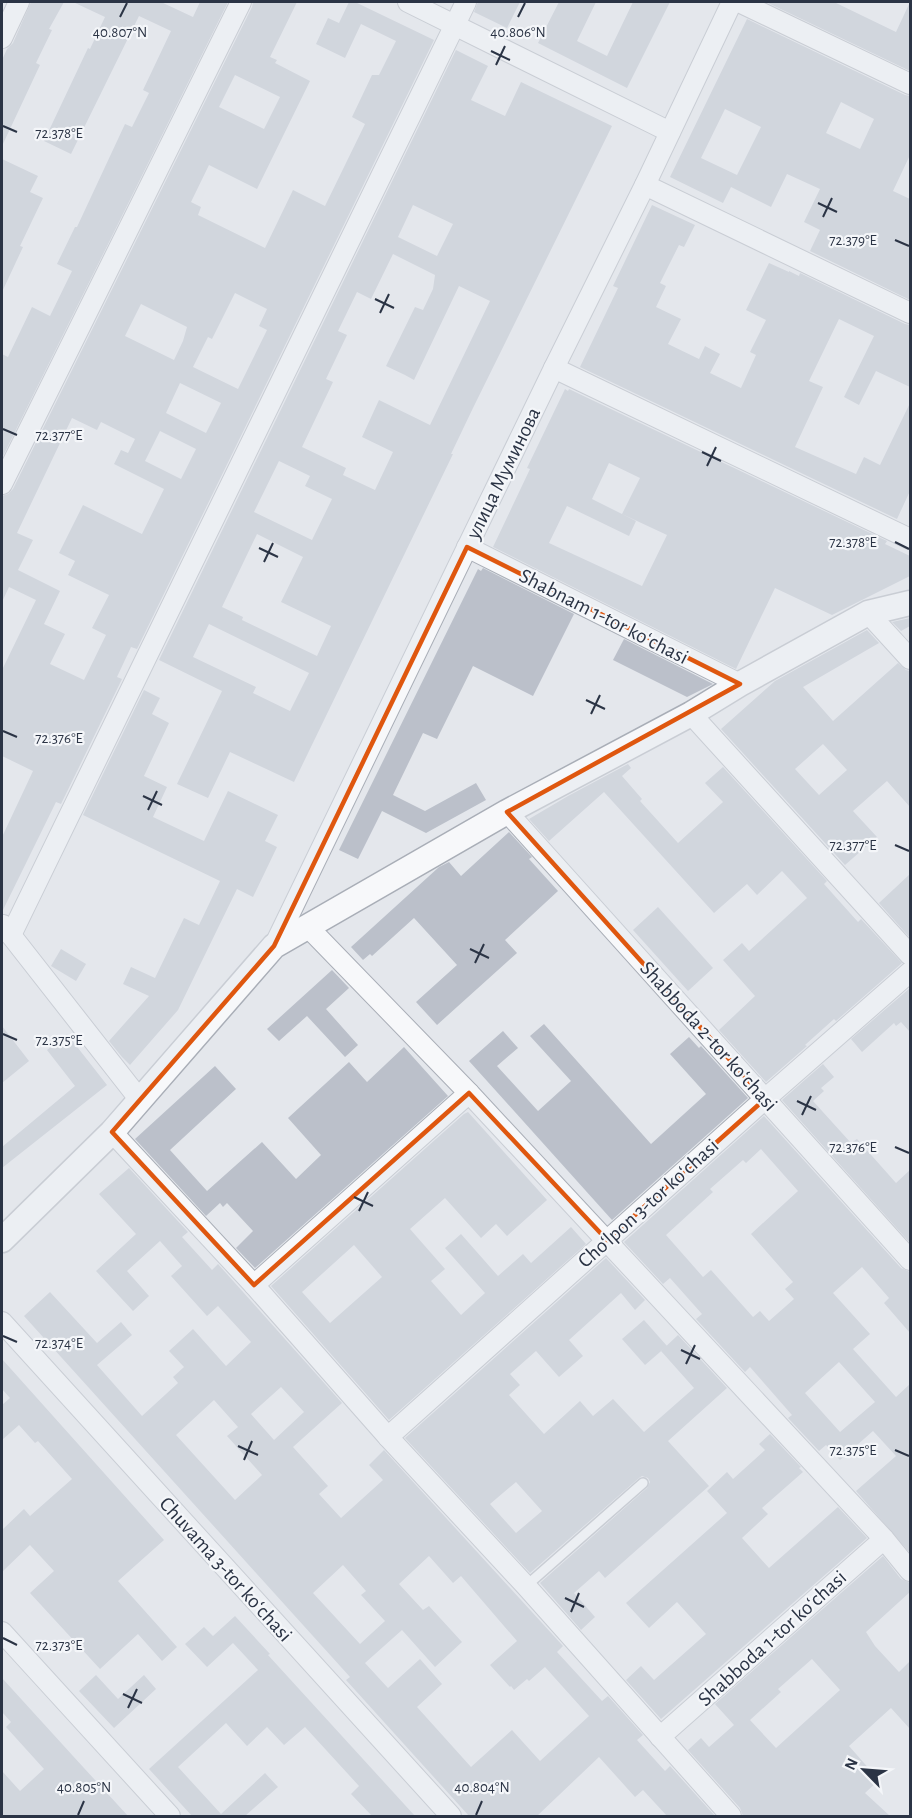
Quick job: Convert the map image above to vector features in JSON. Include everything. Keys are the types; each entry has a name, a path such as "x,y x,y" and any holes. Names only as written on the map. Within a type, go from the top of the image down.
{"street":[{"path":"2,38 19,2"},
{"path":"2,484 241,2"},
{"path":"408,2 670,132"},
{"path":"140,1100 6,929 466,2"},
{"name":"улица Муминова","path":"274,946 732,2"},
{"path":"739,2 910,84"},
{"path":"645,185 910,313"},
{"path":"554,368 910,539"},
{"name":"Shabnam 1-tor koʻchasi","path":"467,547 740,684"},
{"path":"2,1240 112,1132 274,946 507,812 691,714 868,613 910,603"},
{"path":"868,613 910,659"},
{"path":"691,714 910,955"},
{"name":"Shabboda 2-tor koʻchasi","path":"507,812 910,1260"},
{"path":"307,926 607,1240 884,1539 910,1571"},
{"name":"Cho‘lpon 3-tor koʻchasi","path":"388,1437 910,972"},
{"path":"254,1285 469,1093"},
{"path":"112,1132 254,1285 388,1437 526,1586 731,1816"},
{"name":"Chuvama 3-tor koʻchasi","path":"2,1322 451,1816"},
{"name":"Shabboda 1-tor koʻchasi","path":"660,1737 884,1539"},
{"path":"2,1632 170,1816"}],"lane":[{"path":"526,1586 643,1484"}],"highlighted area":[{"path":"467,547 740,684 507,812 765,1099 607,1240 469,1093 254,1285 112,1132 274,946"}],"building":[{"path":"31,2 64,2 49,29 52,30 36,63 40,65 2,146 2,60 13,43"},
{"path":"73,2 161,2 193,17 200,2 228,2 2,458 2,354 8,357 32,307 50,316 72,271 57,264 77,227 125,124 132,127 149,93 143,90 171,31 139,16 71,154 44,141 105,17"},
{"path":"253,2 297,2 270,57 277,60 275,63 310,81 257,189 209,165 191,202 201,207 198,215 265,248 293,190 325,206 365,124 352,117 372,75 379,75 396,41 361,24 345,58 316,44 328,18 339,23 349,2 355,2 434,40 137,649 131,647 117,677 122,679 61,804 56,802 2,912 2,837 33,771 2,756 2,670 36,600 9,587 2,602 2,496 13,489","holes":["235,75 280,97 264,129 219,107","235,293 267,309 259,326 267,330 238,389 193,367 208,337 212,339","141,304 187,327 174,360 125,336","180,383 221,403 206,433 166,413","72,418 97,430 101,422 135,439 128,453 121,450 114,464 164,489 142,534 83,505 59,553 75,561 68,575 109,595 92,628 106,635 84,680 50,664 65,634 44,624 60,591 18,570 33,540 17,533","160,431 196,449 181,479 145,461"]},
{"path":"478,2 520,2 507,28 474,12"},
{"path":"559,2 596,2 577,41 607,56 633,2 670,2 627,88 538,43"},
{"path":"766,2 834,2 896,32 910,2 910,71"},
{"path":"747,19 910,96 910,155 893,191 910,199 910,300 810,251 820,230 804,222 820,189 787,174 771,207 731,187 723,203 670,177","holes":["841,102 874,119 860,149 826,133","725,109 761,127 737,175 701,158"]},
{"path":"456,50 488,66 471,100 505,116 521,82 612,126 473,408 451,454 453,454 294,782 230,752 208,798 177,784 222,691 159,660","holes":["413,205 453,224 437,256 398,237","393,254 435,275 433,289 423,310 415,307 386,366 414,380 459,286 490,301 430,425 379,400 362,437 393,452 375,490 343,475 346,468 302,447 333,382 326,379 347,335 338,331 357,292 371,299","279,461 310,476 305,486 332,499 312,540 254,512","257,534 303,557 281,602 331,626 317,656 242,620 243,617 222,607","209,624 309,673 290,711 253,693 256,687 193,657"]},
{"path":"2,159 38,176 30,192 43,198 20,246 23,247 2,292"},
{"path":"652,205 695,225 684,247 679,245 660,283 666,286 656,307 681,319 668,344 699,359 705,346 720,354 710,373 741,388 756,355 750,352 766,320 746,310 769,263 799,276 800,273 910,325 910,387 876,371 859,405 844,397 874,336 839,319 809,381 823,387 795,447 856,474 864,457 880,465 910,403 910,491 897,519 580,367 618,288 613,286"},
{"path":"565,389 568,391 569,389 887,541 885,544 910,556 910,576 832,615 775,588 736,669 493,547 530,469 527,468","holes":["609,463 640,478 622,514 592,499","567,506 629,536 636,521 622,514 667,535 642,586 549,543"]},
{"path":"483,568 574,614 533,696 473,666 437,739 423,733 393,795 425,811 476,783 486,800 426,833 382,811 358,859 339,850 478,569 481,571"},
{"path":"910,618 910,626 901,631 892,622"},
{"path":"867,630 879,643 803,687 833,721 898,663 910,671 910,807 887,781 853,811 877,837 845,865 721,729 775,681","holes":["823,744 847,770 819,795 795,769"]},
{"path":"624,639 713,684 687,697 613,660"},
{"path":"144,690 160,698 152,714 169,723 144,776 167,787 153,817 204,841 228,791 278,815 265,841 277,847 253,897 237,889 178,1010 130,1065 109,1041 149,996 123,984 131,967 155,978 184,918 199,925 220,881 83,815"},
{"path":"628,764 631,768 622,776 642,799 640,801 678,843 723,802 705,783 723,767 827,881 824,884 858,922 861,919 902,963 836,1021 834,1019 766,1082 719,1030 755,996 723,960 742,943 749,951 807,898 782,871 757,895 747,884 714,913 604,792 549,841 529,819"},
{"path":"509,832 532,857 529,859 558,891 505,940 517,953 437,1025 416,1002 457,965 414,918 372,956 370,954 363,960 351,947 439,867 449,862 461,876"},
{"path":"910,874 910,938 879,903"},
{"path":"658,907 713,968 688,991 633,930"},
{"path":"61,949 86,964 76,981 51,966"},
{"path":"332,970 349,988 326,1009 358,1045 345,1057 307,1016 279,1041 267,1029"},
{"path":"910,988 910,1032 901,1022 896,1026 894,1023 862,1052 851,1039"},
{"path":"544,1024 651,1144 706,1094 670,1054 689,1037 699,1048 701,1046 748,1098 612,1220 469,1061 503,1031 518,1048 497,1066 538,1111 571,1081 530,1036"},
{"path":"2,1026 29,1061 2,1083"},
{"path":"67,1034 107,1085 2,1168 2,1147 75,1086 47,1050"},
{"path":"404,1047 448,1096 255,1268 236,1248 253,1231 227,1203 223,1207 220,1203 206,1216 135,1139 215,1066 236,1089 170,1150 207,1191 262,1142 296,1179 321,1155 288,1118 349,1062 367,1082"},
{"path":"823,1064 834,1077 821,1088 824,1091 813,1101 851,1143 857,1139 896,1183 910,1170 910,1243 782,1100"},
{"path":"468,1112 547,1200 507,1236 496,1224 481,1238 445,1198 410,1229 445,1269 431,1281 461,1315 485,1293 445,1248 461,1234 498,1276 523,1254 531,1263 571,1227 586,1244 389,1420 271,1286","holes":["354,1245 382,1277 330,1323 302,1292"]},
{"path":"764,1116 901,1268 910,1272 910,1333 884,1303 889,1298 862,1267 833,1293 870,1334 853,1349 896,1397 910,1384 910,1553 856,1491 896,1456 873,1431 840,1460 826,1445 819,1451 788,1418 792,1415 750,1367 745,1372 696,1319 702,1314 670,1278 663,1284 624,1242","holes":["761,1149 798,1191 751,1234 793,1282 785,1289 794,1299 769,1321 760,1311 753,1317 711,1270 703,1277 666,1235 713,1192 710,1189 743,1160 746,1163","839,1362 875,1402 840,1432 805,1393"]},
{"path":"129,1168 188,1232 182,1237 212,1270 218,1264 342,1403 293,1447 328,1486 319,1494 341,1518 383,1480 369,1465 384,1450 563,1646 557,1652 602,1701 608,1696 643,1735 637,1740 665,1771 670,1766 715,1816 667,1816 643,1790 635,1797 599,1757 537,1816 469,1816 346,1680 350,1677 24,1316 50,1292 97,1343 121,1322 132,1335 97,1365 142,1416 178,1383 173,1377 184,1367 169,1351 193,1329 226,1366 251,1342 218,1306 207,1316 171,1276 182,1266 160,1241 127,1271 149,1296 133,1311 96,1271 136,1234 99,1194","holes":["281,1387 304,1412 274,1440 251,1414","214,1400 238,1427 227,1436 262,1475 235,1500 176,1435","429,1556 453,1583 461,1576 517,1641 490,1665 510,1687 514,1690 545,1667 589,1716 540,1761 512,1730 471,1767 417,1707 442,1684 420,1659 388,1688 365,1663 402,1630 435,1667 462,1642 429,1606 423,1610 399,1584","343,1565 366,1591 361,1595 385,1621 360,1644 313,1593"]},
{"path":"606,1258 645,1300 635,1310 621,1293 569,1340 583,1356 559,1377 536,1351 510,1374 520,1385 509,1395 544,1434 580,1401 593,1416 613,1399 644,1432 694,1388 661,1351 678,1335 727,1388 668,1441 709,1486 605,1578 599,1571 574,1593 595,1617 581,1630 540,1583 647,1488 650,1482 648,1478 642,1476 639,1478 530,1573 405,1438","holes":["516,1482 542,1511 516,1533 490,1504"]},
{"path":"644,1320 667,1346 645,1365 622,1339"},
{"path":"2,1359 164,1540 118,1581 177,1647 162,1661 138,1634 100,1669 30,1593 54,1571 30,1545 2,1572 2,1530 24,1509 30,1516 72,1479 38,1441 35,1443 19,1425 2,1440 2,1405 10,1398 2,1389"},
{"path":"770,1434 803,1472 762,1508 768,1514 742,1538 769,1568 838,1507 867,1538 661,1719 626,1680 641,1666 654,1680 706,1634 677,1602 649,1628 626,1603 727,1513 707,1491 727,1472 733,1479 765,1450 759,1444"},
{"path":"883,1556 901,1579 910,1583 910,1592 866,1632 875,1646 899,1672 910,1661 910,1729 891,1708 849,1746 879,1780 865,1793 890,1816 743,1816 740,1808 688,1750 701,1738 709,1747 734,1725 715,1704","holes":["812,1659 840,1690 776,1748 750,1720 781,1692 778,1689"]},
{"path":"235,1616 415,1816 372,1816 351,1794 359,1786 305,1727 284,1745 267,1727 247,1746 226,1723 178,1767 221,1814 265,1773 278,1787 245,1816 192,1816 149,1769 258,1670 233,1643 207,1667 185,1644 204,1627 213,1636"},
{"path":"96,1675 118,1699 144,1675 156,1689 114,1728 79,1691"},
{"path":"2,1678 128,1816 2,1816 2,1771 20,1791 44,1769 6,1727 11,1722 2,1712"}]}
